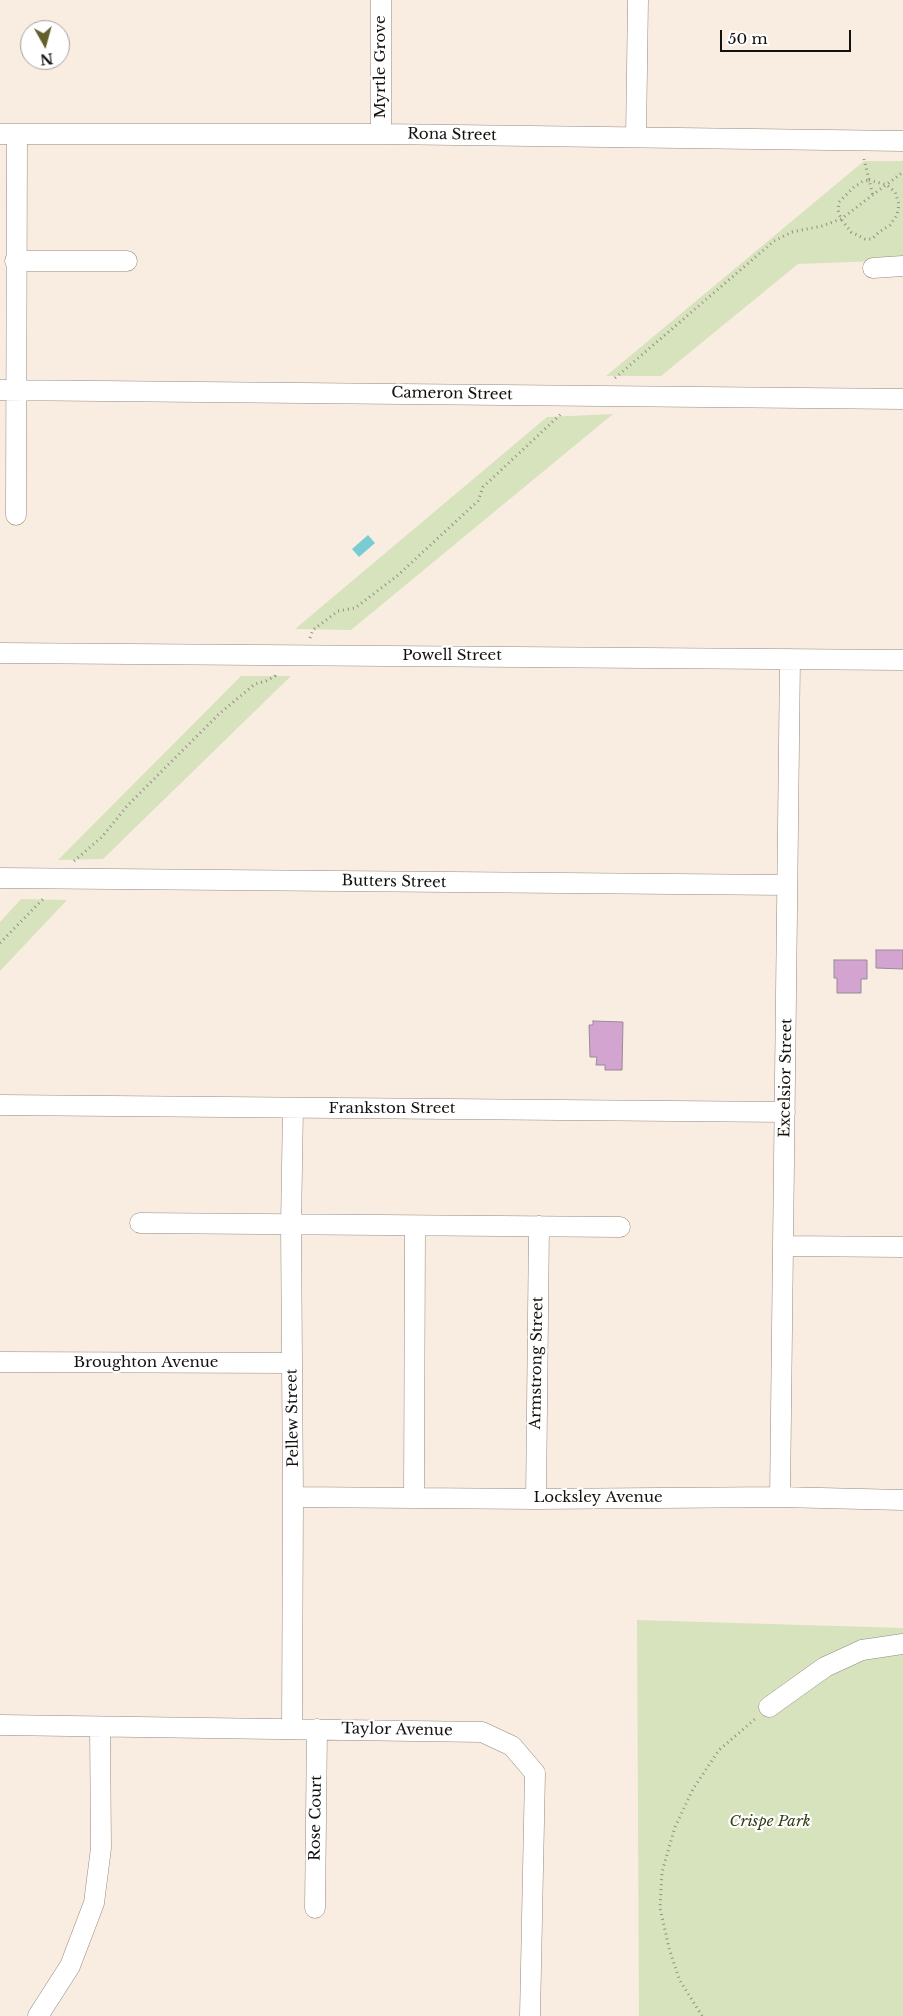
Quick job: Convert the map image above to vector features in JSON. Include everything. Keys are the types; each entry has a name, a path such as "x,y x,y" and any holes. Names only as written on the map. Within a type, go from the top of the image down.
{"street":[{"name":"Myrtle Grove","path":"381,0 381,134"},
{"path":"636,137 638,0"},
{"name":"Rona Street","path":"8,134 381,134 903,141"},
{"path":"8,134 15,261 8,390 16,515"},
{"path":"15,261 128,261"},
{"path":"873,268 903,266"},
{"name":"Cameron Street","path":"8,390 903,398"},
{"name":"Powell Street","path":"0,653 903,660"},
{"name":"Excelsior Street","path":"780,1497 790,659"},
{"name":"Butters Street","path":"0,878 787,885"},
{"name":"Frankston Street","path":"0,1105 785,1112"},
{"name":"Pellew Street","path":"292,1729 291,1225 293,1108"},
{"path":"140,1223 620,1227"},
{"path":"414,1498 415,1226"},
{"name":"Armstrong Street","path":"536,1499 539,1226"},
{"path":"784,1246 903,1247"},
{"name":"Broughton Avenue","path":"0,1362 292,1363"},
{"name":"Locksley Avenue","path":"293,1497 536,1499 780,1497 903,1500"},
{"path":"769,1706 825,1667 862,1650 903,1644"},
{"name":"Taylor Avenue","path":"0,1725 482,1732 512,1746 536,1773 530,2016"},
{"path":"38,2016 70,1966 94,1903 101,1848 100,1727"},
{"name":"Rose Court","path":"315,1908 317,1729"}],"path":[{"path":"864,159 873,196"},
{"path":"615,378 774,240 792,232 822,226 841,218 903,172"},
{"path":"869,180 887,185 894,192 898,204 897,216 890,225 872,239 865,239 851,232 838,210 839,202 854,187 869,180"},
{"path":"74,862 102,837 127,806 219,714 255,684 275,676 275,664 306,646 313,630 338,612 356,608 403,570 478,501 484,487 562,413"},
{"path":"0,943 44,898"},
{"path":"702,2016 679,1979 669,1948 660,1908 662,1872 675,1828 693,1788 719,1750 769,1706"}],"green space":[{"path":"864,161 903,161 903,260 798,264 661,376 606,376"},
{"path":"613,414 351,630 295,629 547,417"},
{"path":"241,676 291,676 103,859 58,860"},
{"path":"21,899 67,900 0,971 0,922"},
{"name":"Crispe Park","path":"637,1620 903,1628 903,2016 639,2016"}],"water":[{"path":"368,535 375,543 359,557 352,549"}],"building":[{"path":"876,950 903,950 903,969 876,968"},
{"path":"834,960 867,960 867,979 861,979 861,993 837,993 837,978 834,978"},
{"path":"593,1021 623,1022 622,1070 605,1070 605,1065 596,1065 597,1057 590,1057 589,1025 593,1025"}]}
